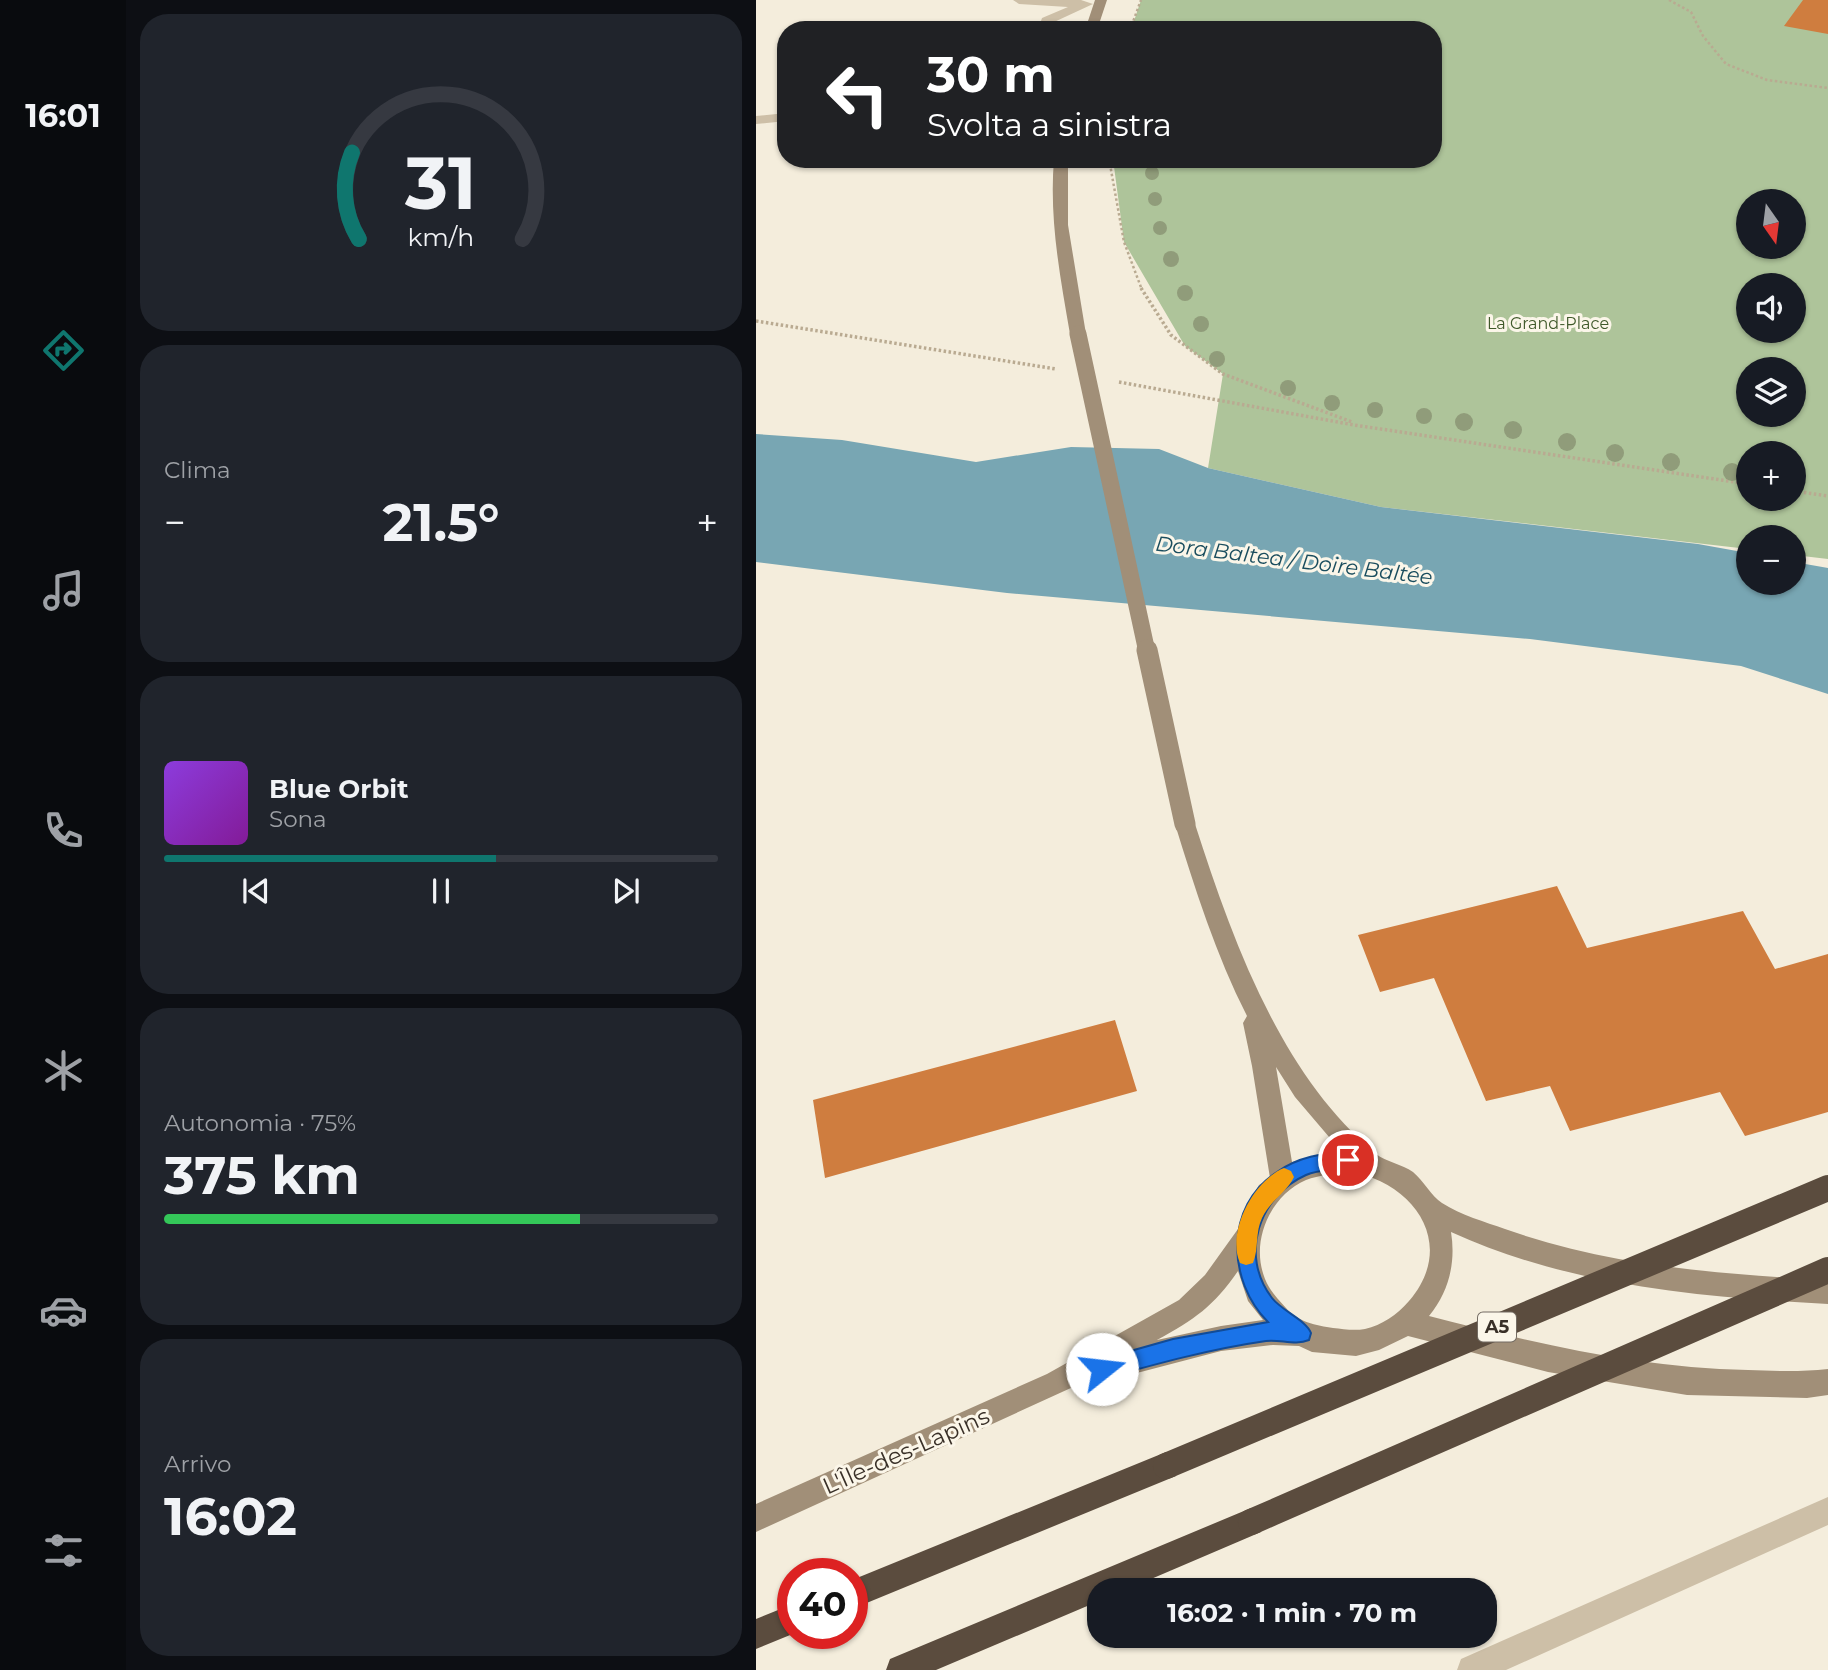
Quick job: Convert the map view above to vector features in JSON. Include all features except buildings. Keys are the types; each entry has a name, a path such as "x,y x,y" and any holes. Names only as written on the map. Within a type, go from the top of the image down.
{"highway":[{"name":"A5","path":"868,1588 1828,1188"},
{"path":"901,1670 1828,1270"},
{"path":"756,1634 777,1625"}],"street":[{"path":"1093,21 1096,3"},
{"path":"1060,168 1058,180 1064,251 1078,334 1185,824 1205,887 1246,993 1282,1060 1317,1111 1369,1163"},
{"path":"1246,993 1264,1066 1282,1178"},
{"path":"1323,1161 1369,1163 1407,1182 1430,1210 1440,1235 1441,1263 1436,1286 1424,1305 1406,1323 1386,1335 1356,1343 1325,1341 1301,1333 1282,1322 1265,1305 1253,1286 1246,1263 1246,1237 1252,1217 1266,1193 1282,1178 1303,1167 1323,1161"},
{"path":"1430,1210 1462,1226 1505,1242 1636,1274 1727,1288 1828,1292"},
{"name":"L'Île-des-Lapins","path":"756,1518 1056,1383 1188,1309 1214,1284 1246,1237"},
{"path":"1406,1323 1548,1359 1687,1382 1807,1385 1828,1382"},
{"name":"L'Île-des-Lapins","path":"1056,1383 1173,1349 1269,1331 1301,1333"}],"lane":[{"path":"1019,0 1096,3"},
{"path":"1046,21 1096,3"},
{"path":"756,120 777,118"},
{"path":"1472,1670 1828,1511"}],"path":[{"path":"1133,21 1141,0"},
{"path":"1669,0 1691,12 1703,36 1726,64 1768,80 1828,88"},
{"path":"1111,168 1124,242 1139,285 1171,335 1223,374 1357,424"},
{"path":"756,321 1060,370"},
{"path":"1114,381 1266,412 1736,482"},
{"path":"1806,493 1828,496"}],"green space":[{"name":"La Grand-Place","path":"1141,0 1828,0 1828,559 1806,556 1806,525 1736,525 1736,548 1381,507 1208,468 1223,374 1185,346 1124,242 1114,168 1442,168 1442,21 1134,21"}],"water":[{"name":"Dora Baltea / Doire Baltée","path":"756,434 842,440 976,462 1071,447 1159,449 1208,468 1381,507 1698,544 1736,551 1736,595 1806,595 1806,564 1828,568 1828,694 1741,666 1530,639 1007,593 756,562"}],"slow traffic":[{"path":"1246,1256 1246,1237 1252,1217 1266,1193 1284,1177"}],"route":[{"path":"1102,1369 1173,1349 1269,1331 1301,1333 1282,1322 1265,1305 1253,1286 1246,1263 1246,1237 1252,1217 1266,1193 1282,1178 1303,1167 1323,1161 1348,1160"}]}
